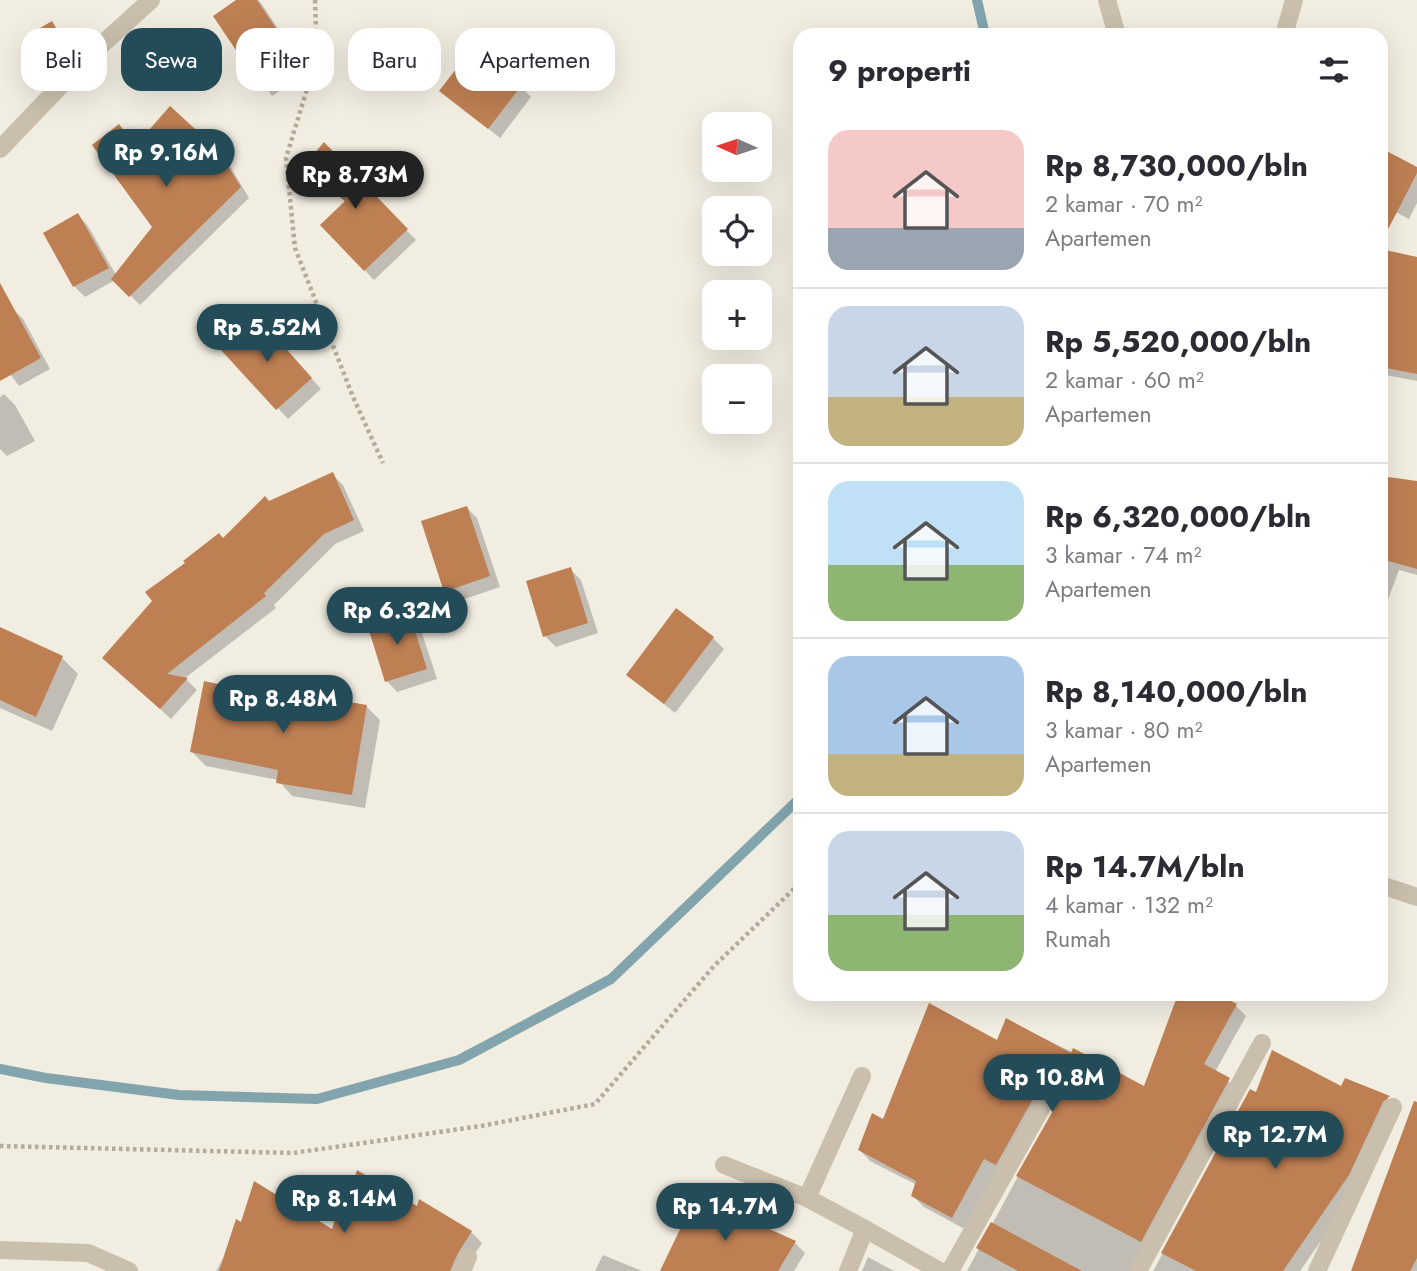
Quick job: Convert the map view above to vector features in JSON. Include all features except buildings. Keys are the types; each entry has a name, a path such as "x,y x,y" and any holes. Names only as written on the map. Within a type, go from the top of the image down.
{"street":[{"path":"0,149 87,58 151,0"},
{"path":"1107,0 1115,28"},
{"path":"1286,28 1294,0"},
{"path":"1388,887 1417,897"},
{"path":"1138,1271 1262,1043"},
{"path":"950,1271 1066,1064"},
{"path":"807,1198 862,1076"},
{"path":"1317,1271 1393,1107"},
{"path":"724,1165 807,1198 940,1271"},
{"path":"848,1271 865,1229"},
{"path":"0,1250 88,1253 106,1266 129,1271"}],"path":[{"path":"315,0 316,28 307,89 286,158 295,247 353,397 383,463"},
{"path":"0,1146 293,1153 481,1126 595,1104 714,965 793,890"}],"waterway":[{"path":"977,0 983,28"},
{"path":"0,1069 46,1078 179,1095 317,1099 459,1060 611,979 793,805"}]}
